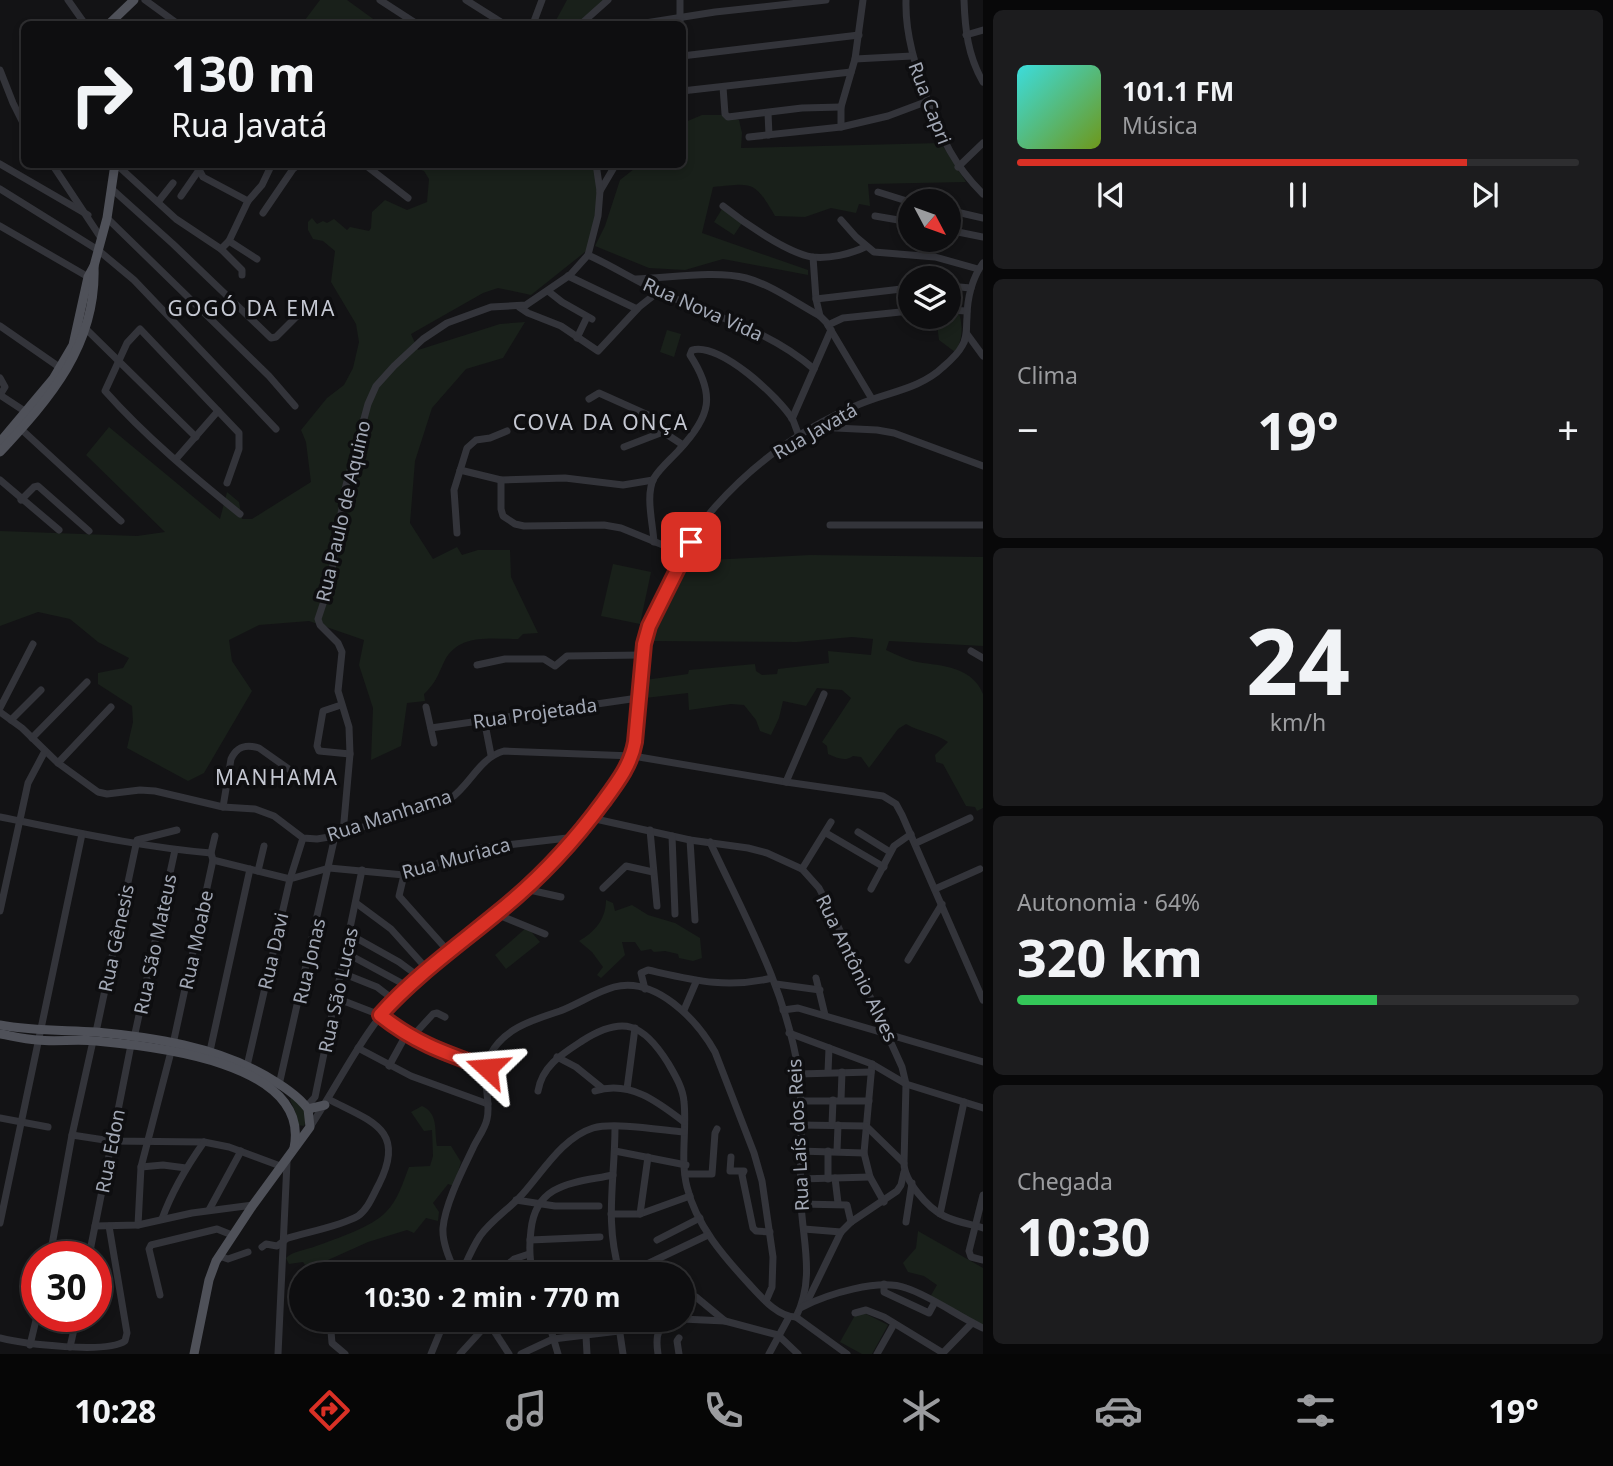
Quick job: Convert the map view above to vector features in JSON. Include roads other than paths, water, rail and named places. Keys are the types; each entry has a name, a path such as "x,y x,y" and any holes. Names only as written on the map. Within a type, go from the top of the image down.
{"main road":[{"path":"112,21 134,0"},
{"path":"0,452 21,429 80,347 91,279 107,218 116,168"},
{"path":"0,442 30,414"},
{"path":"0,1026 38,1036"},
{"path":"0,1034 94,1037 210,1051 247,1066 289,1091 307,1107 310,1127 219,1256 209,1279 194,1354"},
{"path":"172,1048 235,1068 282,1099 289,1109 296,1130 287,1160"},
{"path":"282,1099 284,1093 289,1091"},
{"path":"307,1107 326,1102"},
{"path":"296,1130 310,1127"}],"street":[{"path":"68,0 83,21"},
{"path":"145,0 174,21"},
{"path":"380,0 412,21"},
{"path":"466,0 499,21"},
{"path":"584,21 608,0"},
{"path":"680,0 680,21 715,12 826,0"},
{"path":"751,0 751,9"},
{"path":"841,127 841,107 855,59 863,0"},
{"name":"Rua Capri","path":"906,0 905,17 912,56 940,132 958,167 983,194"},
{"path":"964,0 966,35 974,65 983,82"},
{"path":"534,21 538,1"},
{"path":"966,35 983,30"},
{"path":"686,56 859,35"},
{"path":"855,59 912,56"},
{"path":"0,70 21,119"},
{"path":"686,91 851,72"},
{"path":"723,87 725,114 731,117 841,107"},
{"path":"749,137 841,127 888,116 928,101"},
{"path":"768,113 769,135"},
{"path":"958,167 983,143"},
{"path":"0,164 88,215"},
{"path":"55,168 102,238"},
{"path":"120,168 192,231 221,249 242,270 242,275"},
{"path":"181,196 196,168"},
{"path":"198,168 203,177 248,201"},
{"path":"221,249 229,241 248,201 270,168"},
{"path":"263,213 292,168"},
{"path":"369,168 408,198"},
{"name":"Rua Paulo de Aquino","path":"338,643 318,620 330,583 345,489 368,404 376,386 423,339 447,323 491,307 519,307 530,303 568,276 588,255 598,216 600,191 597,168"},
{"path":"600,191 614,168"},
{"path":"158,202 173,183"},
{"path":"0,189 98,250 134,280 276,429"},
{"path":"113,190 271,338 276,337 304,309"},
{"path":"878,192 898,198"},
{"path":"723,206 751,228 813,257 849,254 865,247"},
{"path":"961,213 983,218"},
{"path":"875,215 898,220"},
{"path":"107,218 269,376 295,406"},
{"path":"841,220 865,247 884,254 936,257 981,266 971,288 967,334 983,356"},
{"path":"0,226 91,279"},
{"path":"961,232 983,237"},
{"path":"229,241 257,259"},
{"name":"Rua Nova Vida","path":"588,255 658,292 783,344 814,369"},
{"path":"813,257 820,316"},
{"path":"568,276 637,309"},
{"path":"636,279 737,276 765,286 820,316 830,327 872,399"},
{"path":"961,287 971,288"},
{"path":"816,299 898,289"},
{"path":"548,291 589,318 576,338"},
{"path":"519,307 547,319 598,351 637,309 658,292"},
{"path":"961,311 967,311"},
{"path":"792,419 830,327 843,318 898,312"},
{"path":"0,326 63,370"},
{"path":"82,326 196,437"},
{"path":"227,483 239,449 239,433 140,329 127,343 105,391 122,410 224,503 240,513"},
{"name":"Rua Javatá","path":"310,1127 380,1015 418,976 525,889 576,837 620,779 632,756 642,655 649,626 685,554 702,524 715,508 743,478 778,449 813,427 872,399 914,386 935,375 963,345 967,334"},
{"path":"654,542 651,493 653,480 683,446 699,423 708,401 704,379 690,355 692,350 696,348 726,358 748,373 792,419 799,436"},
{"path":"0,378 5,387 0,395 30,414"},
{"path":"589,399 599,393 657,419 665,428 663,432"},
{"path":"176,459 218,411"},
{"path":"813,427 894,433 983,466"},
{"path":"21,429 121,521"},
{"path":"457,533 454,489 471,443 507,430"},
{"path":"663,432 683,446"},
{"path":"624,447 663,432"},
{"path":"460,470 501,481 565,478 623,485 653,480"},
{"path":"0,480 59,530"},
{"path":"501,481 500,509 503,516 515,524 621,528 685,554"},
{"path":"22,500 34,486 38,486 89,531"},
{"path":"830,525 983,525"},
{"name":"Rua Jonas","path":"279,1085 339,834 349,754 349,727 338,691 343,658 338,643"},
{"path":"0,710 33,644"},
{"path":"971,651 983,658"},
{"path":"477,665 505,659 544,659 555,666 567,656 642,655"},
{"path":"32,738 87,682"},
{"path":"11,720 41,690"},
{"path":"786,782 824,694"},
{"name":"Rua Projetada","path":"431,728 638,698"},
{"path":"341,705 323,711 317,746 320,751 326,753 349,754"},
{"path":"426,706 434,743"},
{"path":"58,763 111,707"},
{"name":"Rua Manhama","path":"0,710 58,763 103,794 155,791 223,807 261,811 274,816 303,838 317,839 339,834 450,799 465,786 491,755"},
{"path":"484,719 491,755 522,751 632,756 883,796 896,804 916,843 983,1000"},
{"path":"223,807 231,759 234,752 244,746 259,748 310,784"},
{"path":"0,911 28,783 45,751"},
{"name":"Rua Muriaca","path":"0,817 212,856 290,879 329,869 404,875 481,848 576,837"},
{"name":"Rua Antônio Alves","path":"591,818 767,853 802,870 819,888 902,1067 906,1084 904,1167"},
{"path":"916,843 970,818"},
{"path":"802,870 831,822"},
{"path":"137,843 139,838 177,830"},
{"path":"650,830 657,906"},
{"path":"858,832 890,852"},
{"path":"826,833 884,867"},
{"path":"0,1223 19,1122 82,834"},
{"path":"871,889 890,852 897,843 911,834"},
{"name":"Rua Moabe","path":"138,1224 141,1167 172,1048 215,836"},
{"path":"672,836 675,914"},
{"name":"Rua Davi","path":"247,1066 290,879 303,838"},
{"path":"690,839 695,920"},
{"name":"Rua Laís dos Reis","path":"710,842 774,981 799,1074 800,1180 807,1281 804,1306 778,1335 769,1354"},
{"name":"Rua Gênesis","path":"53,1241 72,1135 137,843"},
{"path":"210,1051 254,870 264,846"},
{"name":"Rua São Mateus","path":"132,1042 175,850"},
{"path":"603,888 626,866 653,872"},
{"path":"935,889 980,869"},
{"name":"Rua São Lucas","path":"307,1107 314,1097 362,870"},
{"path":"404,875 399,896 447,951"},
{"path":"525,889 561,897"},
{"path":"356,903 391,929 427,969"},
{"path":"908,960 942,904"},
{"path":"496,914 545,934"},
{"path":"349,934 400,962 418,976"},
{"path":"346,953 407,986"},
{"path":"645,989 642,973 648,970 696,982 774,981 820,990"},
{"path":"342,973 377,987 394,1000"},
{"path":"816,978 825,1015"},
{"path":"684,1010 696,982"},
{"path":"452,1262 443,1228 464,1166 487,1121 485,1077 489,1056 515,1028 614,987 633,985 684,1010 707,1037 715,1052 760,1170 774,1272 766,1301"},
{"path":"336,998 380,1015 409,1036 444,1053 487,1068"},
{"path":"783,1010 798,1008 825,1015 983,1062"},
{"path":"390,1066 409,1036 433,1014 445,1017"},
{"path":"538,1091 541,1079 557,1057 607,1028 622,1025 635,1028 651,1040 675,1075 685,1103 685,1174 690,1196 708,1235 766,1301 847,1354"},
{"path":"627,1089 635,1028"},
{"path":"789,1033 829,1048 906,1084 983,1108"},
{"name":"Rua Edon","path":"92,1241 132,1042"},
{"path":"358,1048 390,1066 442,1089 488,1104"},
{"path":"828,1072 829,1048"},
{"path":"557,1057 576,1067 598,1089 627,1089 643,1094 684,1122"},
{"path":"799,1074 871,1068"},
{"path":"871,1068 864,1153 870,1177 884,1202"},
{"path":"838,1203 831,1178 842,1072"},
{"path":"800,1101 869,1101"},
{"path":"266,1246 277,1246 285,1239 358,1215 369,1203 389,1160 387,1139 374,1123 326,1102"},
{"path":"940,1214 964,1102"},
{"path":"0,1118 48,1127"},
{"path":"799,1125 866,1126 904,1167 912,1183 940,1214 979,1226"},
{"path":"615,1127 611,1236 617,1262"},
{"path":"466,1262 473,1247 498,1215 516,1200 574,1139 593,1128 684,1132"},
{"path":"685,1174 712,1174 717,1129"},
{"path":"72,1135 111,1141 204,1142 287,1160 278,1354"},
{"path":"162,1219 168,1201 186,1168 204,1142"},
{"path":"209,1210 241,1151"},
{"path":"615,1151 685,1165"},
{"path":"799,1151 864,1153"},
{"path":"640,1214 648,1157"},
{"path":"731,1157 730,1171 744,1171 742,1175 753,1228 756,1231 770,1232"},
{"path":"141,1167 163,1165 186,1168"},
{"path":"804,1306 841,1232 851,1222 884,1202 901,1185 904,1167"},
{"path":"531,1262 532,1216 537,1204 566,1185 613,1175"},
{"path":"800,1180 870,1177"},
{"path":"906,1222 912,1183"},
{"path":"983,1195 979,1226 969,1251 971,1257 983,1260"},
{"path":"611,1214 640,1214 690,1196"},
{"path":"516,1200 537,1204 599,1206"},
{"path":"801,1204 838,1203 848,1206 851,1222"},
{"path":"95,1226 138,1224 209,1210 253,1205"},
{"path":"657,1240 700,1218"},
{"path":"0,1338 30,1345 70,1347 114,1347 122,1344 127,1337 109,1226"},
{"path":"160,1295 149,1249 151,1245 217,1229 232,1235"},
{"path":"804,1229 841,1232"},
{"path":"651,1262 708,1235"},
{"path":"530,1240 600,1237"},
{"path":"219,1256 228,1259 248,1252"},
{"path":"511,1262 529,1254"},
{"path":"804,1306 831,1296 884,1284 905,1287 983,1328"},
{"path":"884,1284 884,1292 929,1313 934,1302"},
{"path":"695,1297 725,1321"},
{"path":"855,1313 866,1310 884,1317 942,1353 972,1323"},
{"path":"695,1320 725,1321 778,1335 798,1354"},
{"path":"877,1354 894,1324"},
{"path":"30,1345 33,1332"},
{"path":"70,1347 73,1332"},
{"path":"331,1332 332,1343 345,1354"},
{"path":"431,1354 440,1332"},
{"path":"460,1354 479,1332"},
{"path":"552,1332 558,1354"},
{"path":"521,1354 554,1339 586,1336 596,1332"},
{"path":"621,1332 623,1354"},
{"path":"658,1354 659,1332"},
{"path":"496,1333 509,1354"},
{"path":"586,1336 587,1354"},
{"path":"679,1338 679,1354"},
{"path":"774,1344 777,1354"}],"district":[{"name":"GOGÓ DA EMA","path":"252,308"},
{"name":"COVA DA ONÇA","path":"601,422"},
{"name":"MANHAMA","path":"277,777"}]}
